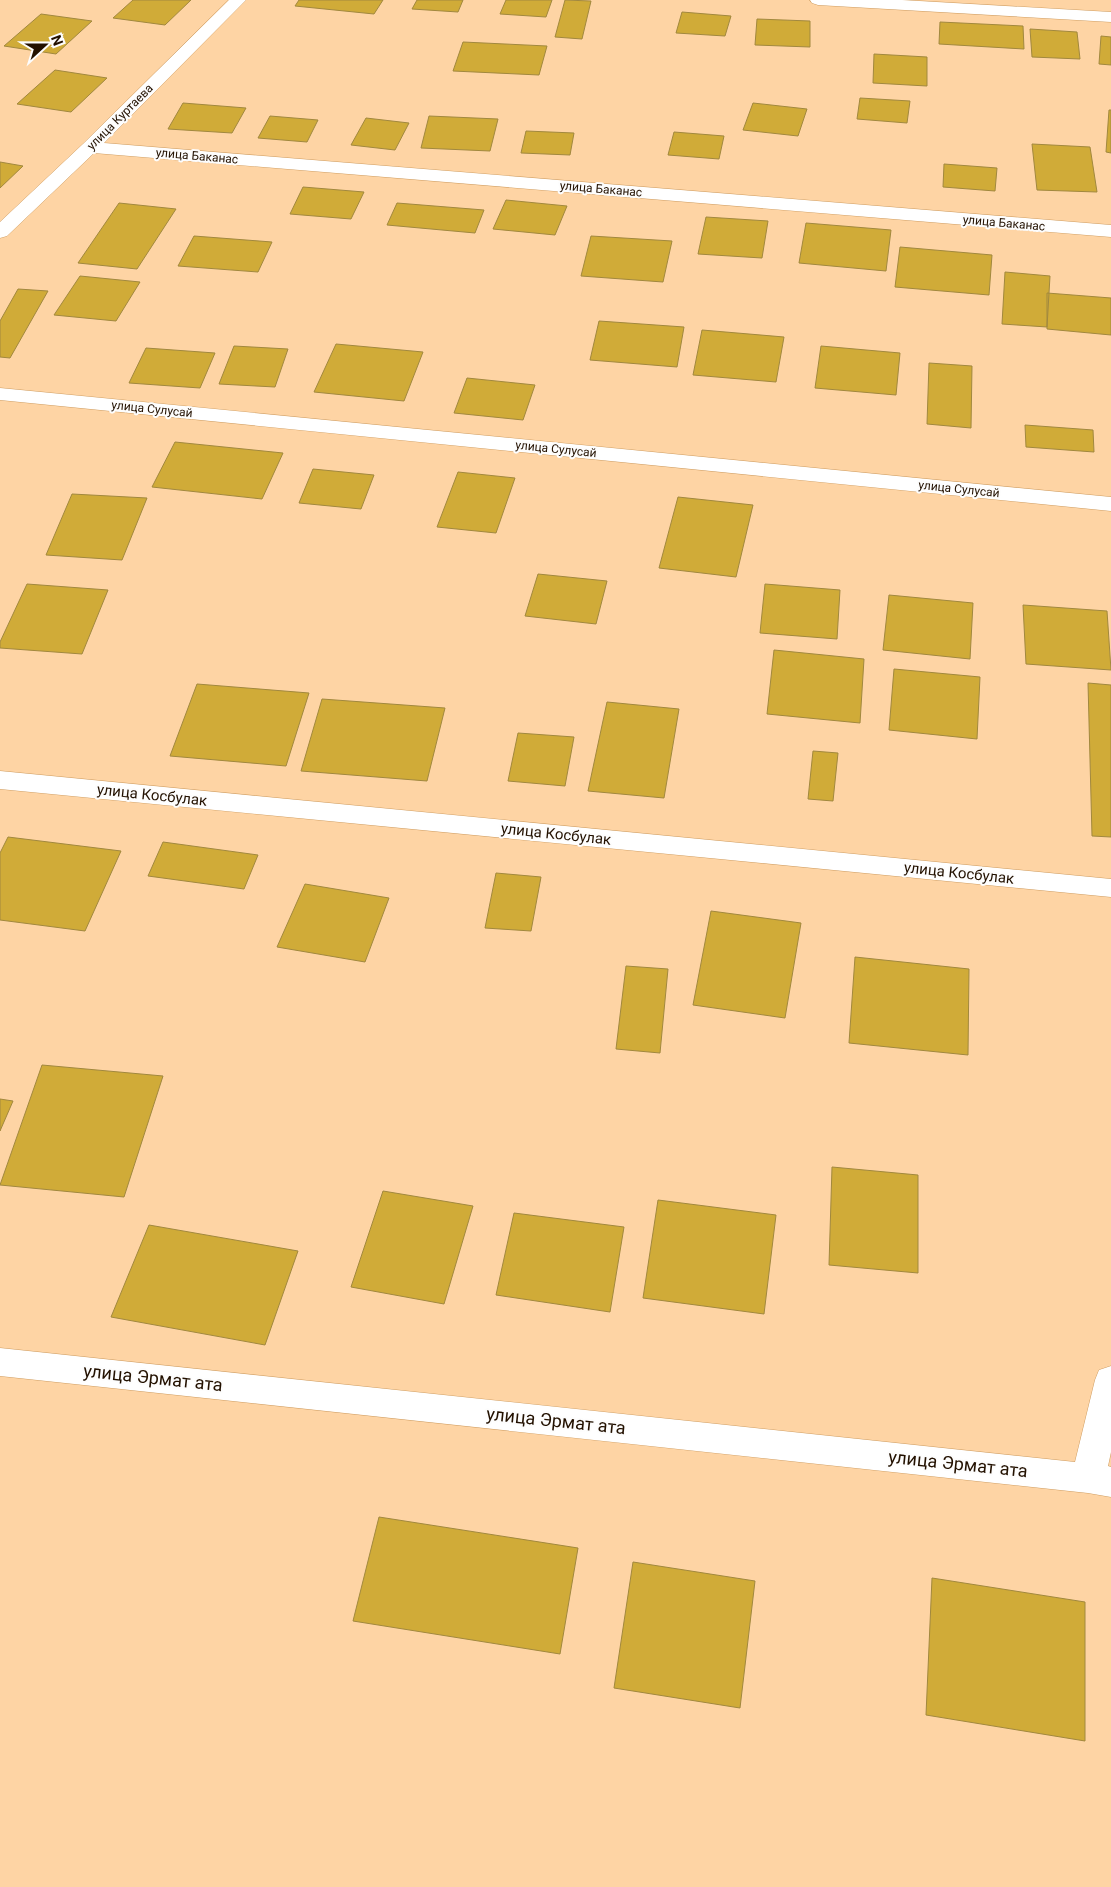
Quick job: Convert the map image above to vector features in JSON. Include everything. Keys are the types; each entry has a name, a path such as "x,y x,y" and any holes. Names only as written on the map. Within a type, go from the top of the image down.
{"street":[{"name":"улица Куртаева","path":"0,232 90,147 238,0"},
{"path":"818,0 1111,17"},
{"name":"улица Баканас","path":"90,147 1111,231"},
{"name":"улица Сулусай","path":"0,394 1111,504"},
{"name":"улица Косбулак","path":"0,780 1111,888"},
{"name":"улица Эрмат ата","path":"0,1362 1100,1480"},
{"path":"1100,1480 1111,1380"}],"building":[{"path":"133,0 191,0 165,25 113,18"},
{"path":"299,0 383,0 374,14 295,6"},
{"path":"417,0 463,0 458,12 412,9"},
{"path":"506,0 552,0 546,17 500,14"},
{"path":"565,0 591,1 582,39 555,37"},
{"path":"682,12 731,16 725,36 676,33"},
{"path":"41,14 92,21 56,54 4,46"},
{"path":"757,19 810,21 810,47 755,45"},
{"path":"940,22 1023,26 1024,49 939,44"},
{"path":"1030,29 1077,32 1080,59 1032,57"},
{"path":"1101,36 1111,37 1111,65 1099,64"},
{"path":"463,42 547,46 539,75 453,71"},
{"path":"874,54 927,57 927,86 873,83"},
{"path":"55,70 107,78 71,112 17,104"},
{"path":"860,98 910,101 907,123 857,119"},
{"path":"183,103 246,108 232,133 168,129"},
{"path":"753,103 807,109 798,136 743,130"},
{"path":"1109,110 1111,110 1111,153 1106,152"},
{"path":"270,116 318,120 307,142 258,138"},
{"path":"429,116 498,119 490,151 421,148"},
{"path":"366,118 409,123 395,150 351,145"},
{"path":"526,131 574,133 570,155 521,153"},
{"path":"674,132 724,136 719,159 668,155"},
{"path":"1032,144 1090,147 1097,192 1037,190"},
{"path":"0,162 23,166 0,188"},
{"path":"944,164 997,168 995,191 943,187"},
{"path":"303,187 364,192 351,219 290,214"},
{"path":"506,200 567,206 555,235 493,229"},
{"path":"119,203 176,209 137,269 78,263"},
{"path":"397,203 484,210 475,233 387,225"},
{"path":"706,217 768,221 762,258 698,254"},
{"path":"806,223 891,230 886,271 799,263"},
{"path":"194,236 272,242 258,272 178,266"},
{"path":"591,236 672,241 663,282 581,276"},
{"path":"900,247 992,255 989,295 895,287"},
{"path":"1005,272 1050,276 1047,327 1002,324"},
{"path":"80,276 140,282 116,321 54,315"},
{"path":"18,289 48,291 10,358 0,357 0,321"},
{"path":"1047,293 1111,298 1111,335 1047,329"},
{"path":"599,321 684,327 677,367 590,360"},
{"path":"702,330 784,337 776,382 693,375"},
{"path":"336,344 423,352 404,401 314,392"},
{"path":"234,346 288,349 275,387 219,384"},
{"path":"821,346 900,353 896,395 815,388"},
{"path":"146,348 215,353 200,388 129,383"},
{"path":"929,363 972,366 971,428 927,424"},
{"path":"467,378 535,385 523,420 454,413"},
{"path":"1025,425 1093,430 1094,452 1026,447"},
{"path":"175,442 283,453 262,499 152,487"},
{"path":"313,469 374,475 361,509 299,503"},
{"path":"458,472 515,478 496,533 437,527"},
{"path":"72,494 147,498 122,560 46,555"},
{"path":"678,497 753,505 736,577 659,568"},
{"path":"538,574 607,581 596,624 525,616"},
{"path":"27,584 108,590 82,654 0,648 0,642"},
{"path":"765,584 840,590 837,639 760,633"},
{"path":"889,595 973,603 970,659 883,650"},
{"path":"1023,605 1107,611 1111,670 1026,664"},
{"path":"774,650 864,659 860,723 767,714"},
{"path":"894,669 980,677 977,739 889,730"},
{"path":"1088,683 1111,685 1111,837 1092,836"},
{"path":"197,684 309,693 286,766 170,756"},
{"path":"322,699 445,708 427,781 301,771"},
{"path":"607,702 679,709 664,798 588,791"},
{"path":"518,733 574,737 565,786 508,781"},
{"path":"813,751 838,753 833,801 808,799"},
{"path":"8,837 121,851 85,931 0,920 0,853"},
{"path":"163,842 258,855 244,889 148,876"},
{"path":"496,873 541,877 531,931 485,928"},
{"path":"305,884 389,898 365,962 277,947"},
{"path":"711,911 801,923 785,1018 693,1005"},
{"path":"855,957 969,969 968,1055 849,1043"},
{"path":"626,966 668,969 660,1053 616,1049"},
{"path":"42,1065 163,1076 124,1197 0,1185"},
{"path":"0,1099 13,1101 0,1131"},
{"path":"832,1167 918,1175 918,1273 829,1265"},
{"path":"383,1191 473,1206 444,1304 351,1287"},
{"path":"658,1200 776,1215 764,1314 643,1298"},
{"path":"514,1213 624,1227 610,1312 496,1295"},
{"path":"149,1225 298,1251 265,1345 111,1317"},
{"path":"379,1517 578,1548 560,1654 353,1621"},
{"path":"633,1562 755,1581 740,1708 614,1688"},
{"path":"932,1578 1085,1602 1085,1741 926,1715"}]}
